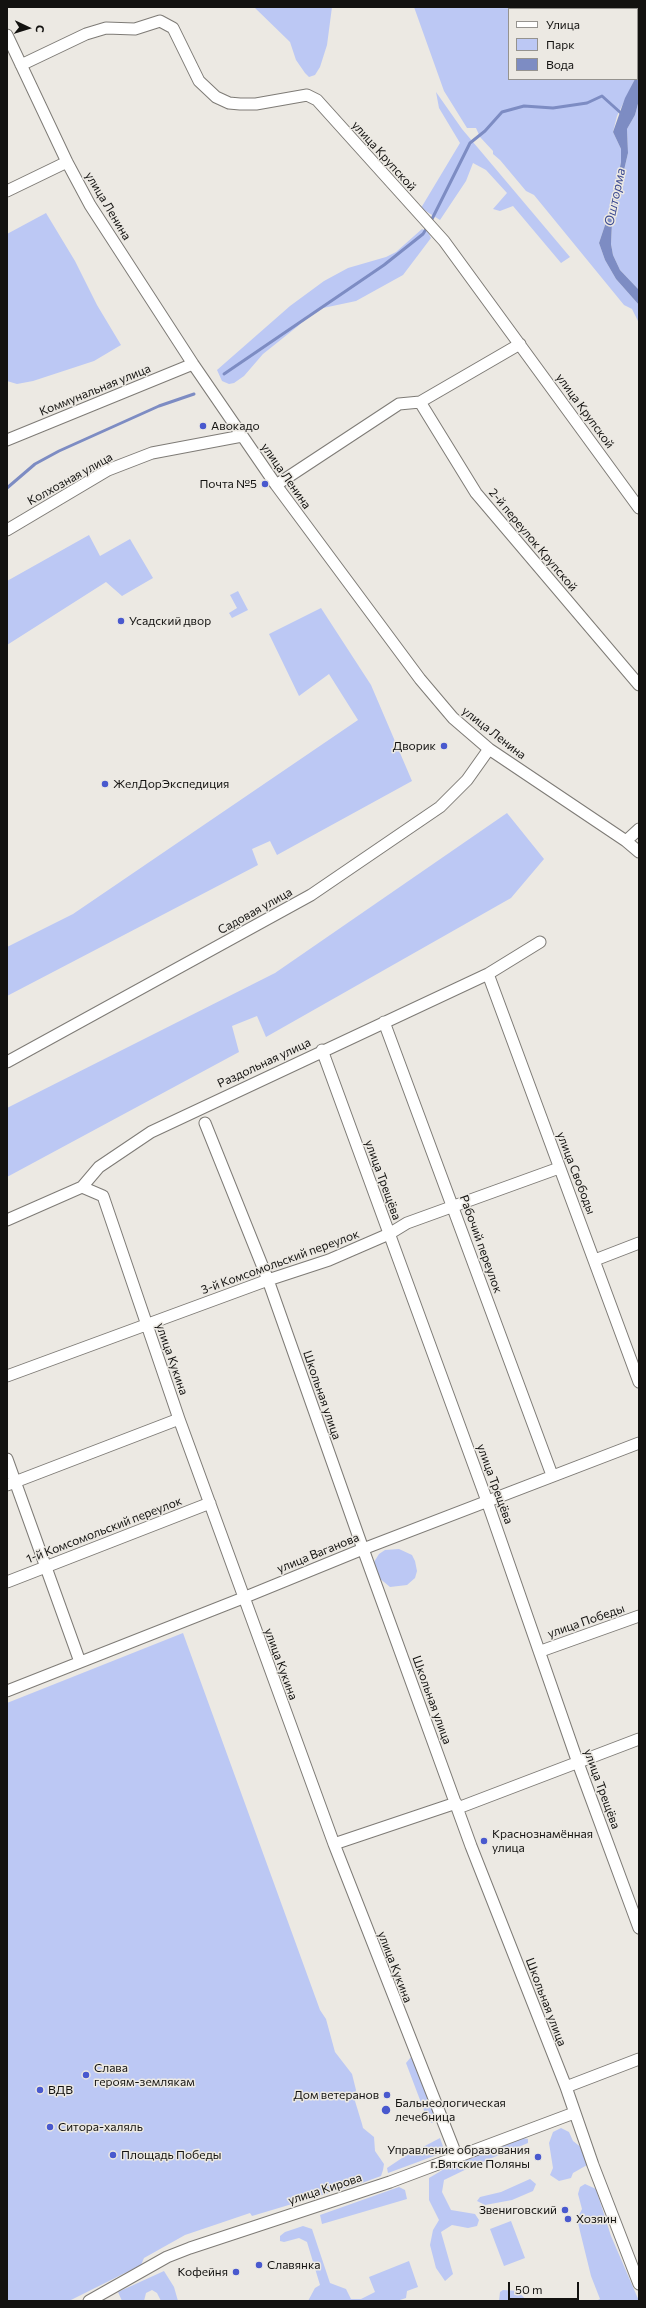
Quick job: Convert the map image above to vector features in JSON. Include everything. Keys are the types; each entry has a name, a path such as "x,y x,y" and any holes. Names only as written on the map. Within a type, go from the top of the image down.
{"street":[{"name":"улица Крупской","path":"21,65 86,34 106,28 135,29 160,21 173,28 199,81 216,97 229,103 240,104 256,104 307,95 317,100 434,229 520,344 639,508"},
{"name":"улица Ленина","path":"7,35 67,162 90,205 193,364 276,485 420,679 452,718 489,749 626,841 639,852"},
{"path":"7,191 67,162"},
{"path":"276,485 399,404 420,402 520,344"},
{"name":"Коммунальная улица","path":"7,440 193,364"},
{"name":"2-й переулок Крупской","path":"420,402 476,493 639,685"},
{"name":"Колхозная улица","path":"7,530 114,468 152,453 242,436"},
{"name":"Садовая улица","path":"7,1062 311,895 440,807 467,780 489,749"},
{"path":"626,841 639,829"},
{"name":"Раздольная улица","path":"7,1220 82,1187 99,1167 151,1132 322,1050 488,974 540,942"},
{"name":"улица Свободы","path":"488,974 639,1382"},
{"name":"Рабочий переулок","path":"384,1022 552,1475"},
{"name":"улица Трещёва","path":"322,1050 487,1501 541,1651 578,1763 639,1928"},
{"name":"Школьная улица","path":"206,1123 268,1280 363,1549 457,1805 566,2087 574,2113 639,2284"},
{"name":"3-й Комсомольский переулок","path":"7,1376 268,1280 329,1260 389,1234 407,1223 559,1168"},
{"name":"улица Кукина","path":"82,1187 103,1196 146,1325 243,1598 334,1844 457,2157"},
{"path":"595,1260 639,1243"},
{"path":"11,1483 179,1419"},
{"name":"улица Ваганова","path":"7,1690 552,1475 639,1443"},
{"path":"7,1459 11,1483 45,1567 80,1662"},
{"name":"1-й Комсомольский переулок","path":"7,1582 210,1503"},
{"name":"улица Победы","path":"541,1651 639,1616"},
{"path":"334,1844 457,1805 578,1763 639,1739"},
{"path":"566,2087 639,2059"},
{"name":"улица Кирова","path":"89,2301 167,2257 190,2248 390,2182 574,2113"}],"green space":[{"path":"254,7 332,7 327,45 320,67 315,75 309,77 305,73 296,60 290,42"},
{"path":"414,7 639,7 638,56 638,8 508,8 508,80 635,80 617,116 613,132 621,149 621,162 614,198 599,243 605,260 616,279 639,305 639,323 632,309 624,305 534,195 526,191 500,160 493,154 493,151 480,137 476,128 467,128 444,91"},
{"path":"436,92 462,129 570,257 561,263 513,206 500,211 493,209 507,193 486,170 473,163 466,181 440,220 421,208 460,143 439,108"},
{"path":"639,100 639,290 620,270 613,255 611,244 612,222 628,153 627,129 635,115"},
{"path":"46,213 75,261 97,305 121,345 94,361 33,381 17,384 7,381 7,234"},
{"path":"422,229 428,232 431,238 403,275 356,301 323,308 308,315 298,326 263,354 244,376 234,383 229,384 222,381 217,370 290,306 324,281 348,268 386,257 396,252"},
{"path":"89,535 100,556 130,539 153,578 122,596 106,582 7,645 7,581"},
{"path":"238,591 248,610 232,618 229,613 237,608 230,595"},
{"path":"321,608 371,685 412,781 277,855 270,841 252,849 258,865 7,996 7,947 73,914 358,720 329,674 299,696 269,634"},
{"path":"507,813 544,859 511,898 266,1037 257,1016 232,1026 239,1052 7,1177 7,1108 275,973"},
{"path":"399,1549 412,1555 417,1571 415,1578 407,1585 390,1587 378,1577 374,1562 379,1554 385,1550"},
{"path":"183,1633 320,2010 326,2019 335,2052 352,2074 356,2090 355,2101 363,2128 374,2137 375,2151 384,2164 383,2170 381,2176 362,2183 252,2216 250,2213 185,2235 144,2258 141,2265 69,2301 7,2301 7,1703"},
{"path":"411,2057 414,2059 437,2116 436,2120 432,2123 428,2121 406,2063"},
{"path":"561,2128 569,2132 573,2141 582,2148 589,2159 587,2165 573,2173 571,2178 559,2181 550,2175 553,2168 549,2143 553,2132"},
{"path":"440,2138 445,2152 388,2173 387,2168 402,2158"},
{"path":"523,2138 528,2139 528,2143 475,2165 444,2180 442,2192 451,2210 475,2214 479,2220 477,2226 468,2228 452,2225 441,2232 453,2274 445,2281 436,2268 430,2245 433,2230 439,2220 429,2200 429,2178 446,2168"},
{"path":"530,2179 536,2184 533,2191 512,2200 485,2205 477,2201 480,2197 501,2192"},
{"path":"585,2184 596,2189 611,2236 639,2301 596,2301 600,2299 591,2276 577,2219 582,2209 578,2194 580,2187"},
{"path":"399,2187 405,2190 407,2199 322,2224 320,2215"},
{"path":"511,2221 525,2258 504,2266 490,2229"},
{"path":"303,2226 312,2229 330,2283 346,2289 351,2299 361,2299 375,2292 369,2277 409,2261 418,2287 407,2291 406,2298 397,2301 308,2301 315,2288 320,2285 307,2242 299,2238 284,2242 280,2241 280,2236 285,2232"},
{"path":"164,2271 174,2287 178,2301 161,2301 157,2293 152,2290 146,2293 144,2301 122,2301 118,2292"},
{"path":"503,2290 518,2291 527,2301 499,2301 500,2292"}],"water":[{"name":"Ошторма","path":"639,54 639,100 635,115 627,129 628,153 612,222 611,244 613,255 620,270 639,290 639,305 616,279 605,260 599,243 614,198 621,162 621,149 613,132 625,98 634,80 638,80"}],"waterway":[{"path":"431,221 470,143 485,131 502,112 524,106 553,108 587,103 602,96 622,114"},
{"path":"224,374 384,265 423,234 428,226"},
{"path":"7,488 35,464 59,451 159,406 194,394"}],"place":[{"name":"Авокадо","path":"203,426"},
{"name":"Почта №5","path":"265,484"},
{"name":"Усадский двор","path":"121,621"},
{"name":"Дворик","path":"444,746"},
{"name":"ЖелДорЭкспедиция","path":"105,784"},
{"name":"Краснознамённая улица","path":"484,1841"},
{"name":"Слава героям-землякам","path":"86,2075"},
{"name":"ВДВ","path":"40,2090"},
{"name":"Дом ветеранов","path":"387,2095"},
{"name":"Бальнеологическая лечебница","path":"386,2110"},
{"name":"Ситора-халяль","path":"50,2127"},
{"name":"Площадь Победы","path":"113,2155"},
{"name":"Управление образования г.Вятские Поляны","path":"538,2157"},
{"name":"Звениговский","path":"565,2210"},
{"name":"Хозяин","path":"568,2219"},
{"name":"Славянка","path":"259,2265"},
{"name":"Кофейня","path":"236,2272"}]}
